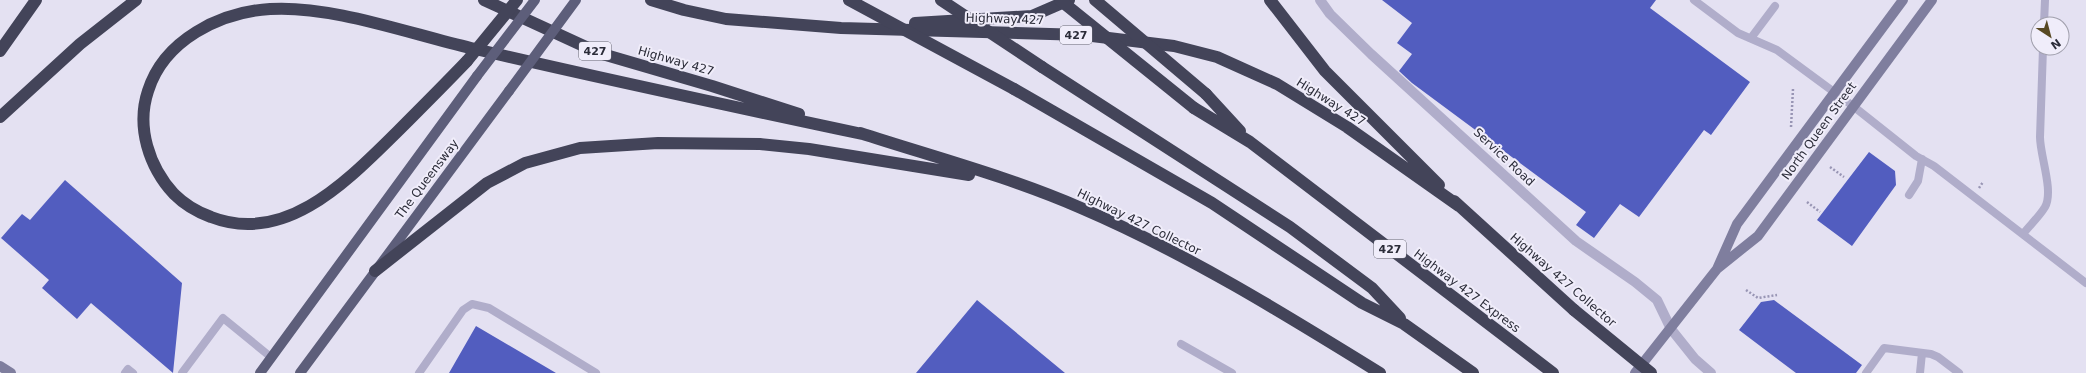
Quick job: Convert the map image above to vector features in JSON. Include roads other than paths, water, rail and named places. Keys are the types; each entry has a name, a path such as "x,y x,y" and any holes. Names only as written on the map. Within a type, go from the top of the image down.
{"highway":[{"path":"0,50 36,0"},
{"path":"0,117 80,44 136,0"},
{"name":"Highway 427","path":"484,0 600,54 712,86 867,135"},
{"path":"517,0 467,61 364,165 326,196 306,209 272,221 250,224 235,224 220,221 194,210 183,203 164,182 151,160 144,135 144,106 149,86 167,58 182,42 213,22 235,14 271,9 316,12 348,17 429,39 575,73 867,135"},
{"name":"Highway 427","path":"651,0 684,10 726,19 841,28 1084,35 1174,46 1217,57 1277,84 1347,127 1459,206"},
{"path":"849,0 1014,89 1212,203 1362,302 1404,324 1473,373"},
{"path":"941,0 1290,227 1372,288 1404,324"},
{"path":"1060,0 1194,108 1250,142"},
{"path":"841,28 1032,16 1069,0"},
{"path":"1095,0 1206,94 1250,142"},
{"path":"1270,0 1325,71 1459,206"},
{"name":"Highway 427 Collector","path":"867,135 1010,182 1080,207 1147,239 1262,300 1380,373"},
{"path":"375,271 452,209 499,176 525,163 580,148 658,142 760,144 809,149 1010,182"},
{"name":"Highway 427 Express","path":"1250,142 1530,357 1553,373"},
{"name":"Highway 427 Collector","path":"1459,206 1574,310 1651,373"}],"main road":[{"name":"The Queensway","path":"260,373 535,0"},
{"name":"The Queensway","path":"300,373 576,0"},
{"name":"North Queen Street","path":"1636,373 1655,346 1671,330 1717,269 1737,224 1903,0"},
{"name":"North Queen Street","path":"1717,269 1758,236 1932,0"},
{"path":"0,366 11,373"}],"street":[{"name":"Service Road","path":"1320,0 1330,14 1372,54 1576,241 1657,300 1671,330 1695,359 1711,373"}],"lane":[{"path":"1694,0 1738,33 1777,50 1922,159 1934,166 2086,283"},
{"path":"2044,16 2045,0"},
{"path":"1751,38 1775,6"},
{"path":"2023,234 2044,208 2048,197 2040,152 2044,56"},
{"path":"1909,196 1918,181 1922,159"},
{"path":"419,373 463,310 472,304 488,308 596,373"},
{"path":"182,373 223,318 272,358"},
{"path":"1181,344 1232,373"},
{"path":"1866,373 1884,348 1922,353 1938,358 1959,373"},
{"path":"1920,373 1922,353"},
{"path":"125,373 128,369 132,373"}]}
